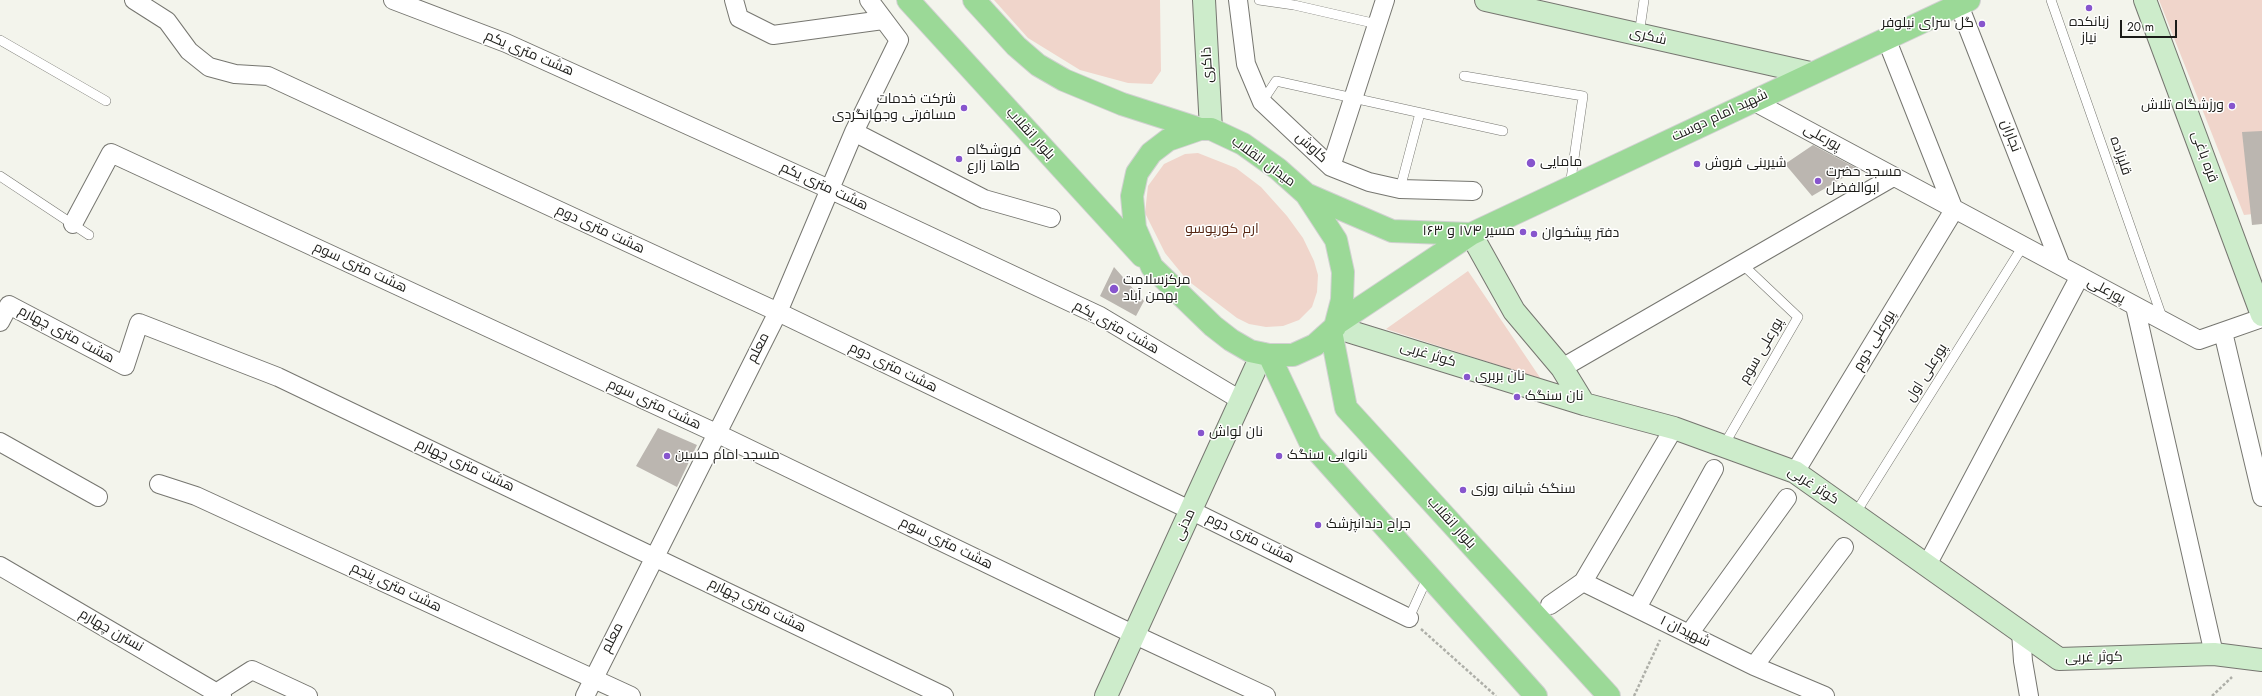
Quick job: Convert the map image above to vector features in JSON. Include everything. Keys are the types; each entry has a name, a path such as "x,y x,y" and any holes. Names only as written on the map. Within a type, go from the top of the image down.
{"main road":[{"name":"بلوار انقلاب","path":"908,0 1152,267"},
{"path":"974,0 1016,46 1038,65 1064,80 1122,104 1206,129"},
{"name":"شهید امام دوست","path":"1334,327 1471,234 1810,73 1964,2"},
{"path":"1206,129 1168,140 1151,153 1137,173 1132,196 1136,228 1152,267 1231,340 1250,351 1266,355 1293,354 1315,345 1334,327"},
{"name":"میدان انقلاب","path":"1206,129 1243,144 1278,169 1306,194 1336,240 1344,272 1342,300 1334,327"},
{"path":"1306,194 1392,231 1471,234"},
{"name":"بلوار انقلاب","path":"1334,327 1346,408 1609,696"},
{"path":"1266,355 1311,444 1531,694"}],"street":[{"name":"هشت متری دوم","path":"134,0 167,21 189,51 209,66 235,74 268,76 778,312 1192,510 1409,618"},
{"name":"هشت متری یکم","path":"393,0 506,43 829,189 1100,316 1242,401"},
{"path":"734,0 739,18 773,35 883,20"},
{"name":"معلم","path":"585,696 654,556 778,312 854,132 899,40 869,0"},
{"name":"ذاکری","path":"1204,0 1206,129"},
{"name":"کاوش","path":"1238,0 1246,64 1262,102 1332,167 1369,182 1400,189 1473,191"},
{"path":"1332,167 1352,98 1385,0"},
{"name":"شکری","path":"1486,0 1810,73"},
{"name":"قره باغی","path":"2145,0 2262,316"},
{"name":"نجاران","path":"1964,2 2061,266"},
{"path":"1886,38 1954,210"},
{"name":"پورعلی","path":"1753,101 2199,340 2262,316"},
{"path":"854,132 984,199 1051,218"},
{"name":"هشت متری سوم","path":"73,224 111,153 716,433 1135,635 1266,696"},
{"path":"1562,368 1893,177"},
{"name":"پورعلی دوم","path":"1795,472 1954,210"},
{"path":"1471,234 1514,311 1562,368 1584,404"},
{"path":"1927,565 2080,276"},
{"name":"هشت متری چهارم","path":"0,322 9,306 125,366 139,323 278,377 944,696"},
{"path":"2135,306 2214,654"},
{"name":"کوثر غربی","path":"1334,327 1584,404 1674,428 1795,472 2059,659 2214,654 2262,660"},
{"path":"2223,332 2262,497"},
{"name":"مدنی","path":"1106,696 1242,401 1266,355"},
{"path":"1550,605 1583,582 1674,428"},
{"path":"0,442 98,497"},
{"path":"1637,608 1714,470"},
{"name":"هشت متری پنجم","path":"159,484 196,496 631,696"},
{"path":"1689,634 1787,498"},
{"path":"1754,666 1844,547"},
{"name":"نسترن چهارم","path":"0,566 218,695"},
{"name":"شهیدان ۱","path":"1583,582 1754,666 1825,696"},
{"path":"2022,632 2023,661 2029,696"},
{"path":"218,695 252,670 308,696"}],"lane":[{"path":"1259,0 1294,4 1377,24"},
{"path":"1639,35 1644,0"},
{"name":"قلیزاده","path":"2051,0 2164,321"},
{"path":"0,40 106,101"},
{"path":"1464,76 1582,96 1570,187"},
{"path":"1262,102 1276,81 1503,131"},
{"path":"1400,189 1420,113"},
{"path":"0,176 89,234"},
{"name":"پورعلی اول","path":"1855,514 2023,246"},
{"name":"پورعلی سوم","path":"1724,445 1798,318 1742,264"},
{"path":"1409,618 1428,576"}],"path":[{"path":"1409,618 1496,696"},
{"path":"1634,696 1668,624"}],"green space":[{"path":"994,0 1160,0 1161,71 1152,84 1128,83 1080,70 1028,38"},
{"name":"ورزشگاه تلاش","path":"2159,0 2262,0 2262,213 2244,215"},
{"name":"ارم کورپوسو","path":"1198,153 1236,168 1261,187 1287,216 1303,238 1314,261 1318,275 1317,292 1312,307 1299,320 1283,326 1266,327 1249,324 1237,318 1187,280 1165,253 1145,213 1148,186 1164,164 1185,154"},
{"path":"1468,271 1541,379 1386,329"}],"building":[{"path":"2262,131 2262,224 2252,225 2242,132"},
{"name":"مسجد حضرت ابوالفضل","path":"1813,145 1858,169 1812,196 1785,164"},
{"path":"1114,267 1144,301 1136,316 1100,296"},
{"name":"مسجد امام حسین","path":"658,428 697,445 677,487 636,466"}],"place":[{"name":"زبانکده نیاز","path":"2089,8"},
{"name":"گل سرای نیلوفر","path":"1982,24"},
{"name":"ورزشگاه تلاش","path":"2232,106"},
{"name":"شرکت خدمات مسافرتی وجهانگردی","path":"964,108"},
{"name":"فروشگاه طاها زارع","path":"959,159"},
{"name":"مامایی","path":"1531,163"},
{"name":"شیرینی فروش","path":"1697,164"},
{"name":"مسجد حضرت ابوالفضل","path":"1818,181"},
{"name":"مسیر ۱۷۴ و ۱۶۳","path":"1523,232"},
{"name":"دفتر پیشخوان","path":"1534,234"},
{"name":"مرکزسلامت بهمن آباد","path":"1114,289"},
{"name":"نان بربری","path":"1467,377"},
{"name":"نان سنگک","path":"1517,397"},
{"name":"نان لواش","path":"1201,433"},
{"name":"مسجد امام حسین","path":"667,456"},
{"name":"نانوایی سنگک","path":"1279,456"},
{"name":"سنگک شبانه روزی","path":"1463,490"},
{"name":"جراح دندانپزشک","path":"1318,525"}]}
